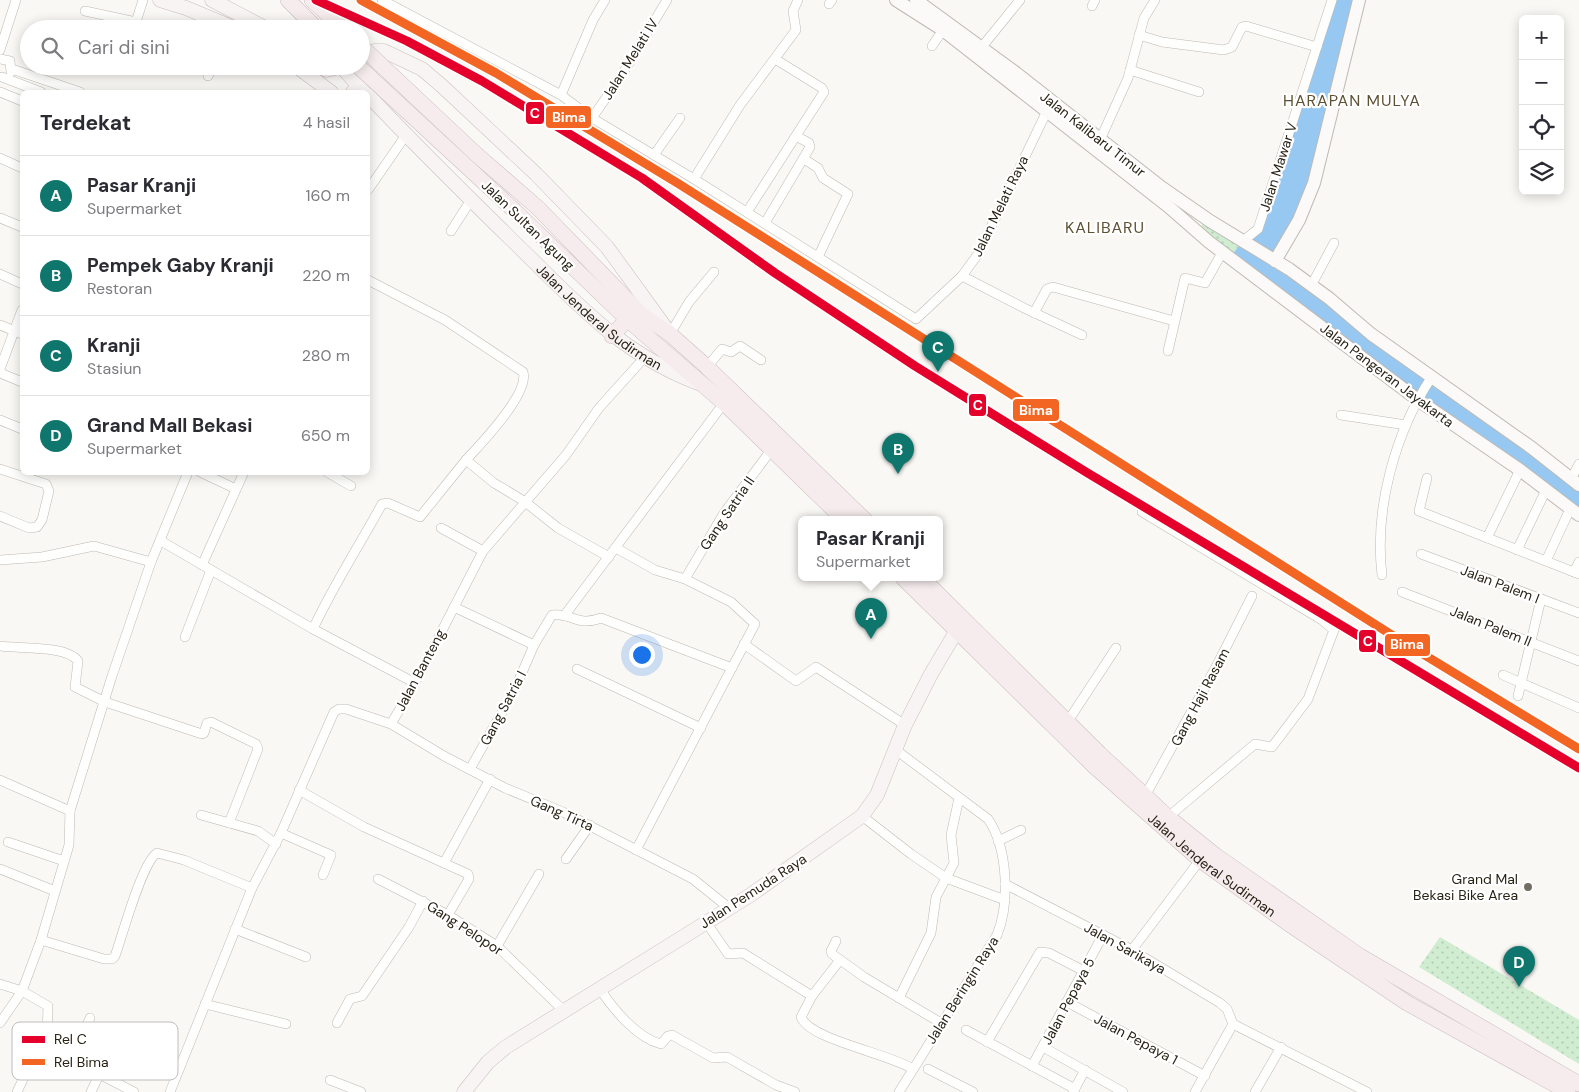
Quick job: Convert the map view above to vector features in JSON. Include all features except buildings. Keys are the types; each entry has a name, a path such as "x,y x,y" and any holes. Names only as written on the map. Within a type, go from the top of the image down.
{"highway":[{"path":"288,0 308,20"},
{"path":"312,0 333,20"},
{"name":"Jalan Sultan Agung","path":"370,55 476,155 538,208 642,315"},
{"name":"Jalan Sultan Agung","path":"368,75 515,211 627,319 699,383"},
{"name":"Jalan Jenderal Sudirman","path":"642,315 670,334 707,367 862,516"},
{"path":"612,336 627,319"},
{"name":"Jalan Jenderal Sudirman","path":"699,383 724,404 840,516"},
{"name":"Jalan Jenderal Sudirman","path":"907,581 961,625 1068,721 1089,752 1215,855 1436,1020 1568,1092"},
{"name":"Jalan Jenderal Sudirman","path":"924,581 961,625 1200,860 1356,961 1579,1084"}],"main road":[{"path":"160,0 207,20"},
{"path":"212,0 250,20"},
{"name":"Jalan Jenderal Sudirman","path":"370,54 384,52 397,57 422,69 442,86 570,207 607,247 670,334"},
{"path":"370,68 382,59 397,57"},
{"path":"308,75 328,90"},
{"name":"Jalan Jenderal Sudirman","path":"349,75 361,90"},
{"path":"364,90 366,75"},
{"name":"Jalan Jenderal Sudirman","path":"370,100 592,320 644,358 668,371 699,383"},
{"name":"Jalan Pemuda Raya","path":"464,1092 496,1054 729,908 862,816 877,795 905,725 961,625"}],"street":[{"path":"0,50 16,0"},
{"path":"137,20 143,0"},
{"name":"Jalan Melati Raya","path":"382,0 561,95 592,118 765,223 916,319 962,276 986,238 1047,111"},
{"name":"Jalan Melati IV","path":"592,118 620,78 667,0"},
{"path":"694,179 740,105 797,28 793,11 798,0"},
{"name":"Jalan Kalibaru Timur","path":"896,0 943,30 1047,111 1174,204 1210,222 1275,261"},
{"name":"Jalan Kalibaru Timur","path":"916,0 1016,73 1100,140 1174,204 1198,232"},
{"path":"981,48 1020,0"},
{"path":"1100,140 1130,70 1144,18 1155,0"},
{"name":"Jalan Mawar V","path":"1243,241 1258,229 1332,0"},
{"path":"1275,261 1299,220 1314,183 1359,0"},
{"path":"561,95 602,1"},
{"path":"85,11 127,20"},
{"path":"1139,35 1162,42 1224,50 1232,47 1242,27 1246,26 1317,47"},
{"path":"932,46 943,30"},
{"path":"0,58 7,59 12,68 20,71"},
{"path":"747,212 822,96 823,90 775,59"},
{"path":"1,77 9,75 12,68"},
{"path":"1130,70 1199,92"},
{"path":"32,75 74,90"},
{"path":"1,77 36,90"},
{"path":"0,92 20,100"},
{"path":"654,156 680,118"},
{"path":"370,187 406,135"},
{"path":"765,223 804,160 811,145 796,136"},
{"path":"0,158 20,167"},
{"path":"804,160 818,168 823,178 848,193 818,257"},
{"path":"451,231 471,200"},
{"path":"0,218 20,226"},
{"path":"1198,232 1204,223 1210,222"},
{"name":"Jalan Pangeran Jayakarta","path":"1198,232 1418,398 1520,470 1575,512"},
{"path":"1311,286 1334,242"},
{"path":"1168,351 1185,278 1205,283 1223,251"},
{"name":"Jalan Pangeran Jayakarta","path":"1275,261 1311,286 1431,378 1532,448 1575,482"},
{"path":"670,334 689,302 714,272"},
{"path":"0,274 20,283"},
{"path":"962,276 1082,335"},
{"path":"313,629 327,599 354,557 382,504 388,503 420,517 497,424 525,380 523,372 445,320 370,281"},
{"path":"1034,313 1047,289 1053,287 1174,321"},
{"path":"0,325 18,332 0,369"},
{"path":"707,367 722,349 732,352 740,346 761,360"},
{"name":"Jalan Banteng","path":"178,1072 252,888 276,844 334,712 339,709 346,709 391,724 415,683 483,551 524,501 566,455 599,408 644,358"},
{"path":"0,373 20,381"},
{"path":"1382,575 1380,560 1383,515 1390,477 1406,425 1418,398 1431,378"},
{"path":"724,404 667,477 564,616 587,623 601,618 732,668"},
{"path":"1341,414 1406,425"},
{"path":"0,420 20,427"},
{"name":"Gang Satria II","path":"685,579 724,513 772,450"},
{"path":"466,460 494,483 524,501 558,528 609,557"},
{"path":"1575,482 1579,464"},
{"path":"0,469 46,484 50,491 42,520 37,527 28,528 0,516"},
{"path":"1487,538 1520,470"},
{"path":"0,1023 22,991 41,940 69,845 70,811 104,702 151,562 187,475"},
{"path":"206,475 236,489"},
{"path":"202,564 243,475"},
{"path":"331,475 351,486"},
{"path":"1427,478 1419,511 1576,573 1579,562"},
{"path":"1517,550 1546,490"},
{"path":"1142,512 1322,620 1334,630 1308,699 1272,746 1255,744 1168,817"},
{"path":"1546,561 1575,512"},
{"path":"441,528 483,551"},
{"path":"161,541 313,629 415,683"},
{"path":"0,560 42,557 94,546 151,562"},
{"path":"616,548 655,570 685,579 731,602 755,624 636,850"},
{"name":"Jalan Palem I","path":"1421,554 1579,613"},
{"path":"185,637 211,570"},
{"name":"Jalan Palem II","path":"1402,592 1579,661"},
{"name":"Gang Haji Rasam","path":"1145,796 1216,667 1252,596"},
{"path":"1518,696 1529,642 1541,600"},
{"path":"454,607 534,646"},
{"name":"Gang Satria I","path":"470,769 552,615 564,616"},
{"path":"744,644 795,680 816,666 905,725"},
{"path":"0,646 46,649 77,658 75,687 104,702 202,734 210,722 256,744 258,749 228,823"},
{"path":"1068,721 1116,648"},
{"path":"577,669 701,728"},
{"path":"1502,675 1579,708"},
{"name":"Gang Tirta","path":"391,724 444,756 505,788 590,825 693,879 729,908"},
{"name":"Jalan Beringin Raya","path":"896,750 988,819 994,827 1007,884 997,935 899,1092"},
{"path":"444,863 490,779"},
{"path":"0,780 70,811"},
{"path":"299,790 364,826 470,876 448,915"},
{"path":"899,998 931,933 936,897 954,863 951,835 959,798"},
{"path":"201,815 258,831 276,844"},
{"path":"862,816 904,849 946,878 1005,900"},
{"path":"566,859 590,825"},
{"path":"998,842 1020,830"},
{"path":"281,833 331,854 323,876"},
{"path":"8,842 64,861"},
{"path":"41,940 104,960 112,960 116,956 143,872 151,857 156,853 184,860 252,888"},
{"path":"1132,950 1200,860"},
{"path":"0,869 55,891"},
{"path":"497,946 539,874"},
{"name":"Gang Pelopor","path":"378,878 448,915 497,946 564,1011"},
{"name":"Jalan Sarikaya","path":"1007,884 1132,950 1220,1003 1227,1009 1233,1024"},
{"path":"337,1022 350,999 362,996 409,927 423,901"},
{"path":"706,922 728,954 743,953 812,996"},
{"path":"235,929 306,957"},
{"name":"Jalan Pepaya 5","path":"1032,1066 1103,935"},
{"path":"836,941 831,951 840,960 941,1024"},
{"path":"987,1042 1040,952 1049,952 1084,971"},
{"path":"840,960 812,996 801,1017 809,1029 872,1051 913,1069"},
{"path":"0,984 22,991 48,1006 50,1009 47,1022"},
{"path":"600,989 611,1007 624,1020 652,1040 661,1044 668,1036 672,1035 713,1058 727,1057 776,1085 795,1092"},
{"name":"Jalan Pepaya 1","path":"1067,1002 1205,1076"},
{"path":"205,1004 286,1024"},
{"path":"88,1022 90,1018"},
{"path":"1195,1092 1233,1024 1367,1092"},
{"path":"966,1030 1074,1090 1085,1070"},
{"path":"1043,1047 1123,1092"},
{"path":"1256,1092 1281,1047"},
{"path":"928,1069 973,1092"},
{"path":"17,1092 23,1080"},
{"path":"91,1092 97,1080"},
{"path":"109,1080 134,1092"},
{"name":"Jalan Banteng","path":"170,1092 175,1080"},
{"path":"330,1080 361,1092"}],"green space":[{"path":"1203,223 1243,241 1230,257 1198,232"},
{"path":"1440,937 1579,1020 1579,1064 1419,967"}],"water":[{"path":"1332,0 1359,0 1314,183 1275,261 1579,485 1579,515 1230,257 1243,241 1258,229"}],"rail line":[{"name":"C","path":"316,0 360,20"},
{"name":"Bima","path":"361,0 496,73 679,184 1395,637 1579,749"},
{"name":"C","path":"370,24 407,41 482,81 642,178 775,273 915,366 1086,472 1579,768"}],"place":[{"name":"Kranji","path":"938,372"},
{"name":"Pempek Gaby Kranji","path":"898,474"},
{"name":"Pasar Kranji","path":"871,639"},
{"name":"Grand Mal Bekasi Bike Area","path":"1528,887"},
{"name":"Grand Mall Bekasi","path":"1519,987"}],"district":[{"name":"HARAPAN MULYA","path":"1352,100"},
{"name":"KALIBARU","path":"1105,227"}]}
